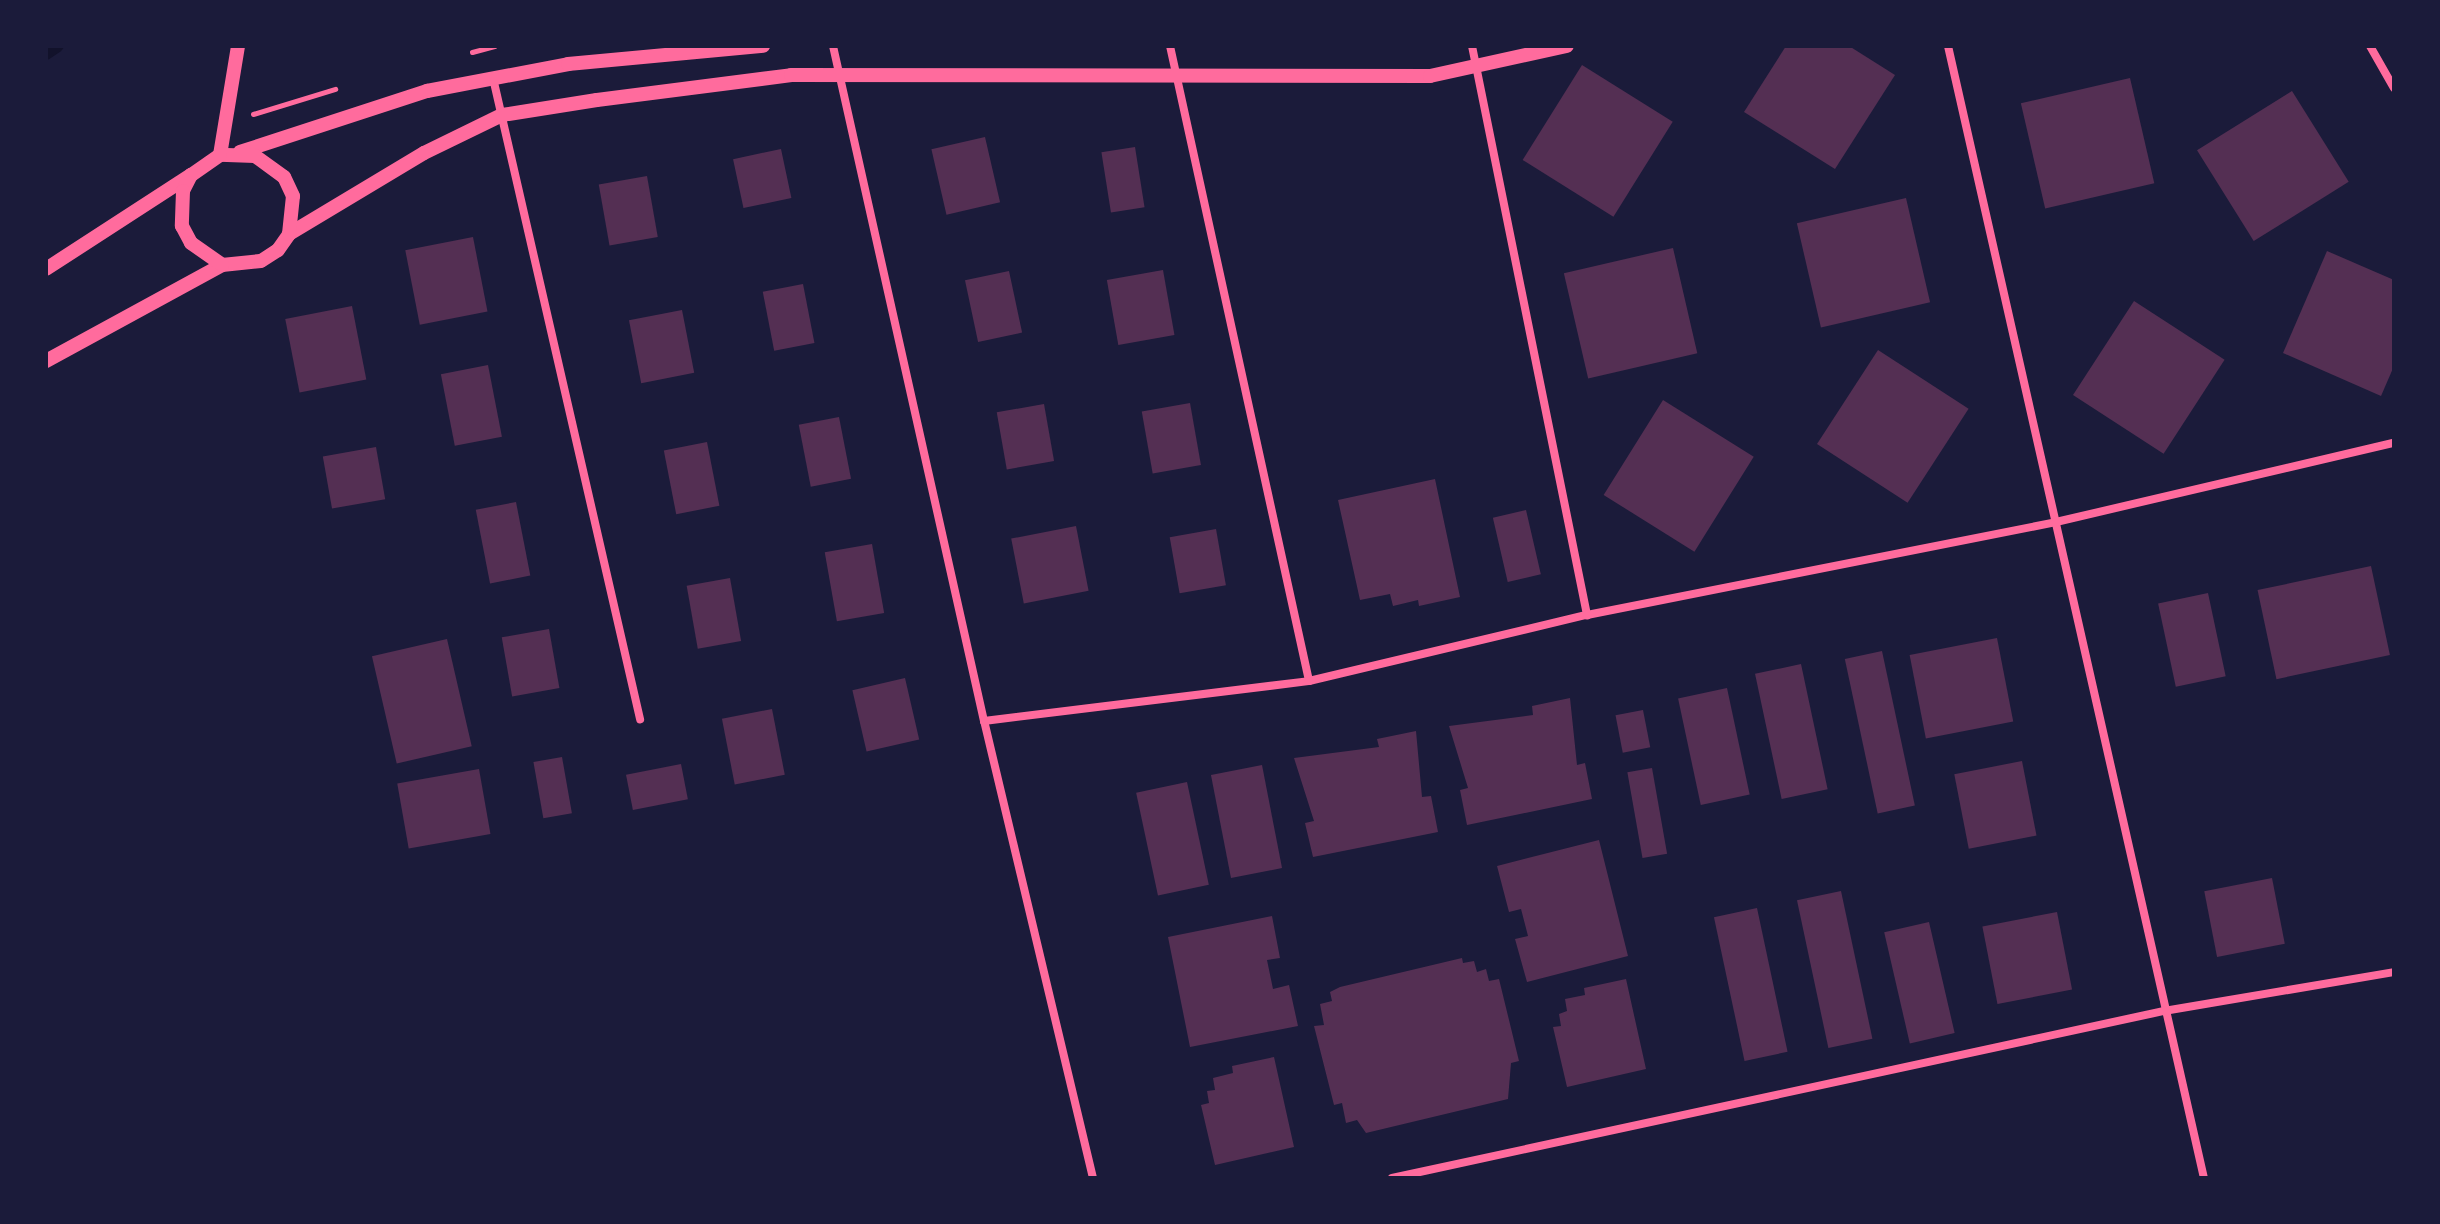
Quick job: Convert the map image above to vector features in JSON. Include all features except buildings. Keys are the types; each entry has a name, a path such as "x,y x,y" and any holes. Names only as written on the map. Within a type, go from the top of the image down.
{"street":[{"path":"220,155 238,46"},
{"path":"46,269 220,155 237,153 427,91 568,64 763,46"},
{"path":"833,46 984,721 1093,1178"},
{"path":"1170,46 1309,681"},
{"path":"1472,46 1587,615"},
{"path":"46,361 222,265 261,261 289,234 424,153 502,115 791,75 1178,79 1430,76 1567,46"},
{"path":"1948,46 2204,1178"},
{"path":"2370,46 2394,88"},
{"path":"493,78 640,719"},
{"path":"237,153 255,156 284,177 293,196 289,234"},
{"path":"191,175 183,191 182,226 205,257 222,265"},
{"path":"984,721 1309,681 1587,615 2056,522 2394,443"},
{"path":"1392,1178 2164,1011 2394,972"}],"waterway":[{"path":"46,54 58,46"}]}
